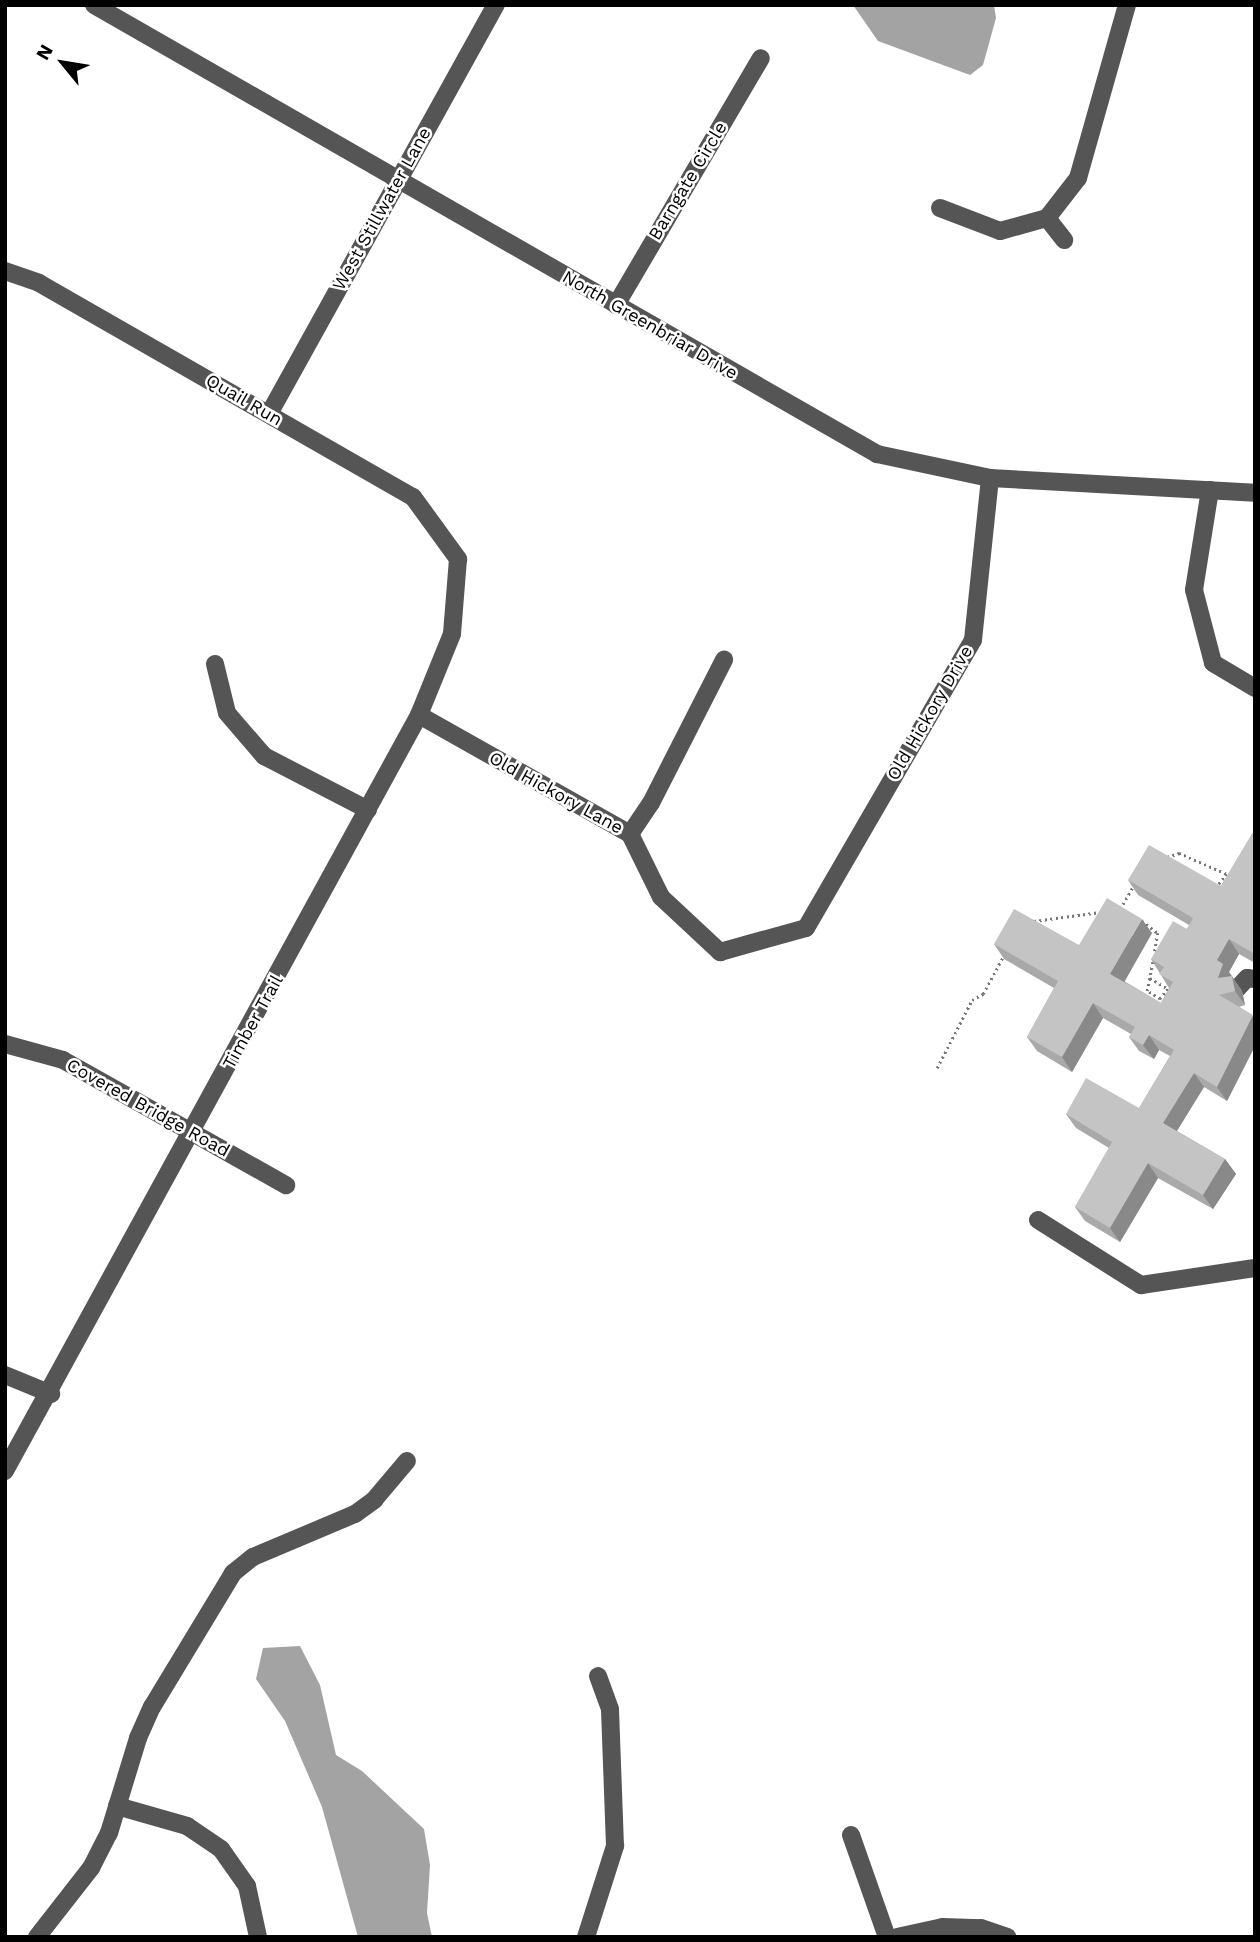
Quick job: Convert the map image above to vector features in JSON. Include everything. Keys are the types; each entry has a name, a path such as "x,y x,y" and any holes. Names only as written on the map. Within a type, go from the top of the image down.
{"street":[{"name":"North Greenbriar Drive","path":"94,5 877,454 990,478 1255,493"},
{"name":"West Stillwater Lane","path":"269,414 496,5"},
{"path":"940,208 1000,231 1047,218 1078,178 1127,5"},
{"name":"Barngate Circle","path":"616,305 761,58"},
{"path":"1047,218 1064,240"},
{"name":"Quail Run","path":"5,271 39,283 413,497 458,559"},
{"name":"Old Hickory Drive","path":"806,928 973,640 990,478"},
{"path":"1210,490 1195,590 1213,663 1255,688"},
{"name":"Timber Trail","path":"5,1471 51,1394 419,715 452,634 458,559"},
{"path":"630,834 724,660"},
{"path":"215,664 227,713 264,756 368,810"},
{"name":"Old Hickory Lane","path":"419,715 630,834 661,897 720,952 806,928"},
{"path":"1237,1003 1247,978 1255,979"},
{"name":"Covered Bridge Road","path":"5,1044 63,1060 286,1185"},
{"path":"1038,1220 1141,1285 1255,1268"},
{"path":"5,1375 51,1394"},
{"path":"37,1937 91,1868 117,1806 152,1707 233,1573 253,1557 355,1514 394,1480 407,1461"},
{"path":"586,1937 615,1846 610,1709 598,1676"},
{"path":"117,1806 187,1826 221,1849 247,1886 258,1937"},
{"path":"851,1835 887,1937"},
{"path":"897,1937 943,1927 981,1928 1007,1937"}],"path":[{"path":"1159,855 1166,859 1179,853 1227,873 1215,889"},
{"path":"1120,909 1134,885 1146,878"},
{"path":"1022,923 1120,909 1158,933 1147,991 1160,999 1168,989 1150,978"},
{"path":"937,1068 972,999 983,994 1009,947"}],"shaded area":[{"path":"853,5 994,5 996,18 983,65 970,75 878,41"},
{"path":"300,1646 320,1685 336,1755 362,1771 424,1829 430,1865 427,1913 432,1937 358,1937 322,1807 285,1721 256,1679 263,1648"}],"building":[{"path":"1255,829 1255,954 1229,939 1217,960 1223,964 1218,978 1232,976 1235,991 1219,995 1253,1015 1217,1087 1194,1073 1163,1123 1225,1159 1203,1195 1148,1163 1110,1228 1075,1207 1112,1142 1066,1114 1086,1078 1139,1108 1174,1050 1149,1035 1143,1045 1129,1037 1135,1027 1093,1003 1062,1057 1027,1037 1058,981 994,944 1014,909 1079,945 1107,898 1142,919 1110,974 1161,1003 1173,982 1159,974 1164,967 1151,959 1173,921 1187,929 1193,918 1128,880 1149,845 1221,886"}]}
